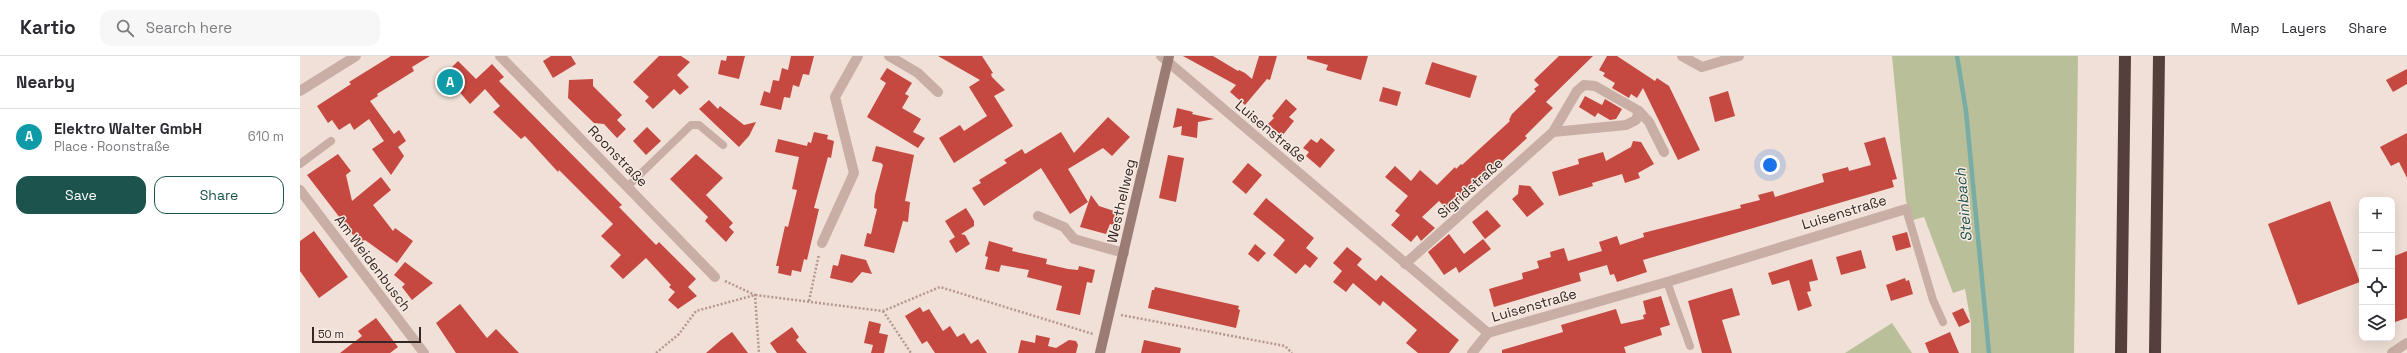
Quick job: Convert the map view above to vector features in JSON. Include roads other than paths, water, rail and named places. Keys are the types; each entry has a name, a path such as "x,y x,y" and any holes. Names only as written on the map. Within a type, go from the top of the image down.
{"highway":[{"path":"2121,353 2125,56"},
{"path":"2155,353 2159,56"}],"street":[{"path":"300,91 356,56"},
{"name":"Roonstraße","path":"500,56 715,277"},
{"path":"822,243 854,173 835,97 858,56"},
{"path":"889,56 918,73 938,92"},
{"path":"1682,56 1702,67 1739,56"},
{"name":"Westhellweg","path":"1100,353 1108,313 1124,254 1166,58"},
{"name":"Luisenstraße","path":"1166,58 1405,264 1488,333 1667,282 1906,208"},
{"name":"Sigridstraße","path":"1405,264 1553,132 1577,91 1584,85 1595,86 1639,111 1649,122 1664,152"},
{"path":"1553,132 1626,125 1636,120 1639,111"},
{"name":"Am Weidenbusch","path":"300,190 424,353"},
{"path":"1038,216 1064,228 1074,239 1124,254"},
{"path":"1472,353 1488,333"},
{"path":"2392,353 2407,343"}],"lane":[{"path":"628,186 691,125 699,125 723,145"},
{"path":"300,164 331,141"},
{"path":"1906,208 1933,300 1943,322"},
{"path":"1667,282 1690,346"}],"waterway":[{"name":"Steinbach","path":"1957,56 1966,111 1989,353"}],"place":[{"name":"Elektro Walter GmbH","path":"450,82"}]}
